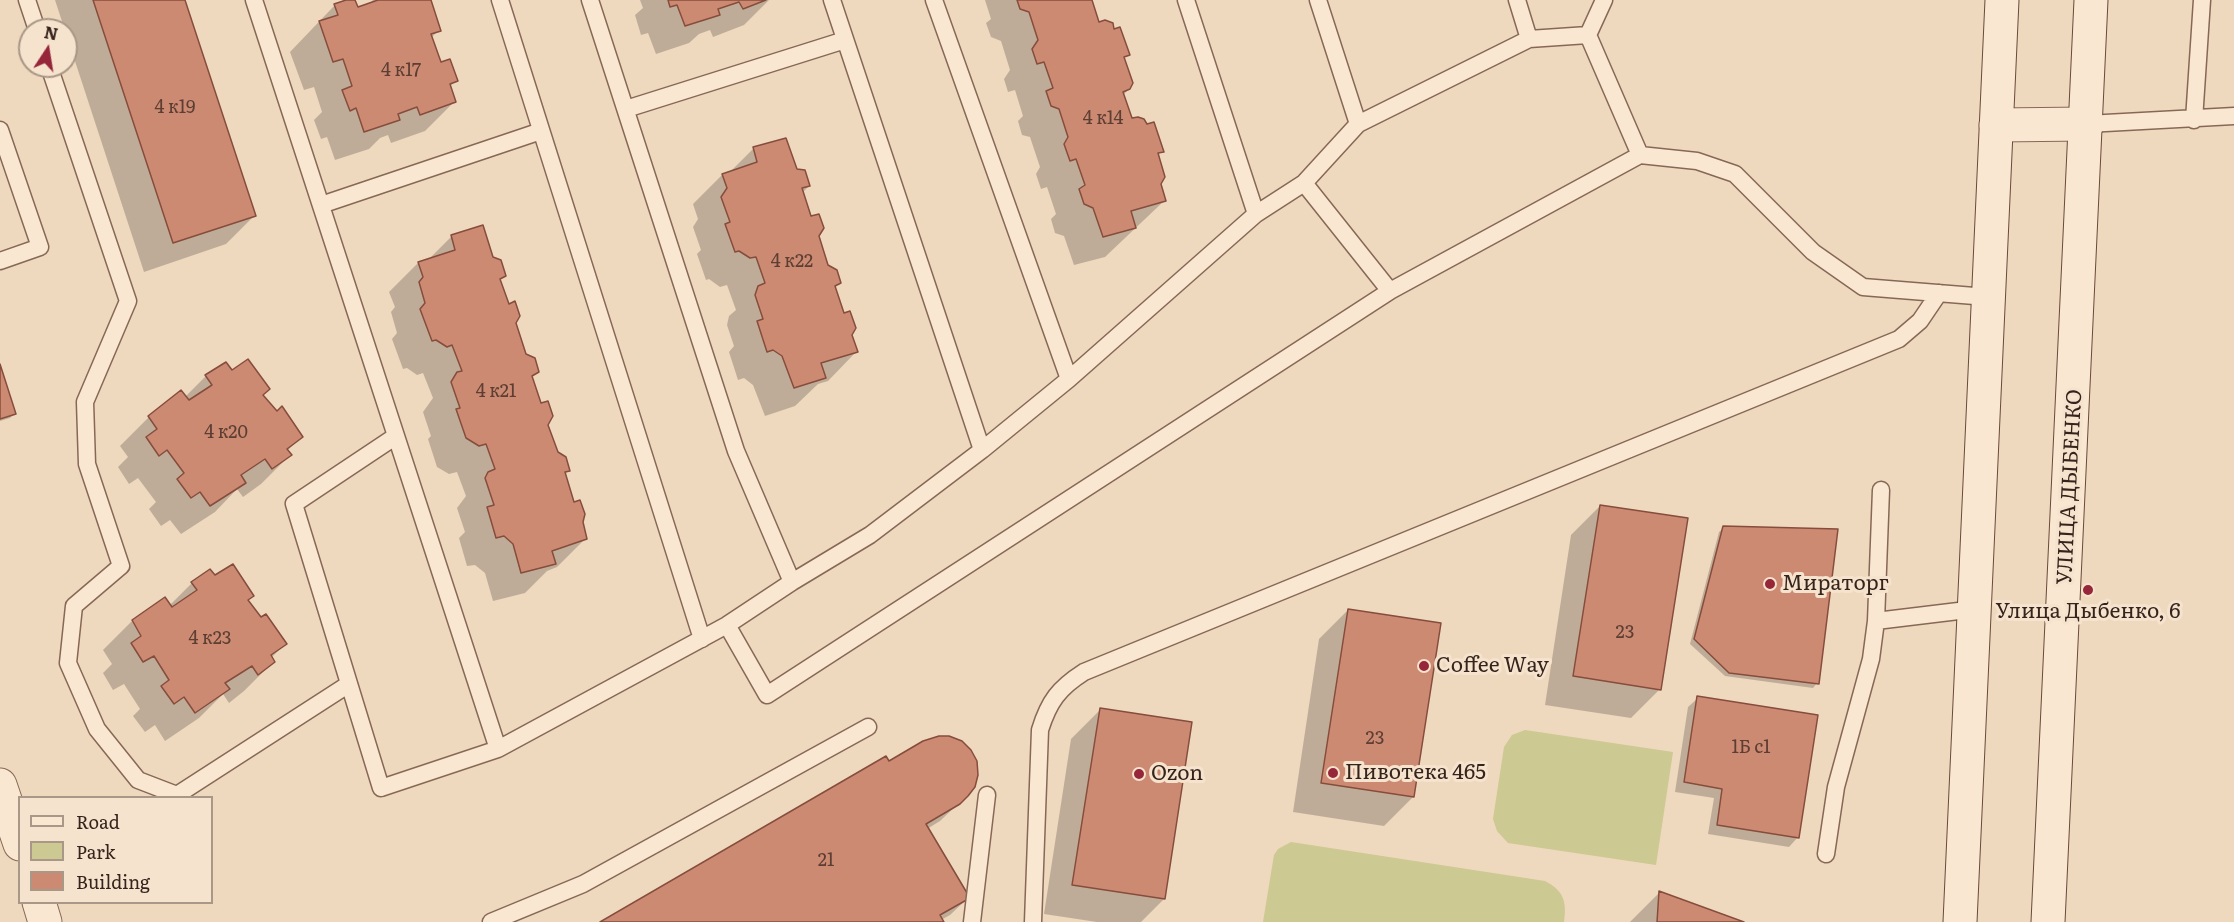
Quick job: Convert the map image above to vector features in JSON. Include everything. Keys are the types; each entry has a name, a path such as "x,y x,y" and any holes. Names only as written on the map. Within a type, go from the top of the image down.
{"main road":[{"path":"1960,922 2002,0"},
{"name":"УЛИЦА ДЫБЕНКО","path":"2048,922 2091,0"},
{"path":"1996,126 2087,123"},
{"path":"0,785 18,838"},
{"path":"39,904 45,922"}],"lane":[{"path":"27,0 33,18"},
{"path":"254,0 498,749"},
{"path":"500,0 702,639"},
{"path":"590,0 736,451 792,582"},
{"path":"832,0 982,450"},
{"path":"934,0 1069,380"},
{"path":"1186,0 1256,214"},
{"path":"1318,0 1358,124"},
{"path":"1517,0 1529,39"},
{"path":"1604,0 1588,35 1640,155"},
{"path":"2194,120 2202,0"},
{"path":"396,436 294,504 381,788 498,749 727,625 870,535 1069,380 1256,214 1304,183 1358,124 1529,39 1588,35"},
{"path":"626,109 845,40"},
{"path":"53,78 128,301 85,402 87,464 121,566 74,606 68,663 97,729 138,780 177,795 349,684"},
{"path":"2087,123 2194,120 2234,116"},
{"path":"0,130 40,247 0,261"},
{"path":"321,205 541,130"},
{"path":"727,625 767,695 1390,291 1640,155 1697,161 1735,174 1813,252 1863,287 1987,297"},
{"path":"1304,183 1390,291"},
{"path":"1033,922 1040,730 1046,711 1053,699 1070,681 1084,672 1899,339 1920,321 1939,293"},
{"path":"1826,854 1836,787 1868,673 1876,621 1881,490"},
{"path":"1876,621 1975,609"},
{"path":"491,922 583,884 868,727"},
{"path":"972,922 987,795"}],"green space":[{"path":"1525,730 1673,752 1656,865 1508,843 1497,831 1493,819 1504,747 1512,735"},
{"path":"1291,842 1545,881 1563,898 1564,922 1263,922 1274,855 1278,849"}],"building":[{"path":"93,0 185,0 256,216 173,243"},
{"path":"355,0 358,7 378,0 431,0 441,31 431,34 441,62 450,59 458,81 450,84 456,102 420,115 417,107 398,114 400,120 364,132 356,108 350,111 342,90 352,86 343,59 333,62 319,21 338,15 334,4"},
{"path":"668,0 766,0 743,9 739,2 718,9 720,15 685,26 677,5 670,7"},
{"path":"1017,0 1092,0 1099,22 1105,20 1113,23 1114,29 1120,27 1130,55 1124,57 1133,83 1130,89 1123,92 1132,118 1144,119 1147,124 1154,122 1164,152 1158,153 1165,177 1161,184 1166,201 1131,211 1136,228 1103,237 1093,208 1084,204 1079,189 1085,185 1076,159 1070,161 1064,144 1068,137 1059,109 1051,106 1046,91 1053,88 1044,62 1037,64 1032,49 1038,40 1029,12 1020,9"},
{"path":"786,138 797,169 805,170 810,186 802,188 811,216 819,214 824,228 819,236 828,265 837,270 841,283 835,286 844,313 850,311 856,328 852,335 858,352 821,363 826,378 794,388 782,356 773,350 767,352 757,321 763,319 755,295 758,286 765,283 756,257 750,258 739,251 735,252 725,224 730,222 721,197 727,188 722,174 757,162 753,147"},
{"path":"483,225 493,257 501,260 506,276 500,279 509,304 515,301 520,316 516,323 526,354 535,358 539,372 532,376 541,403 548,401 553,416 548,425 558,452 566,457 570,471 565,472 574,502 580,500 585,514 583,522 587,539 552,551 556,564 521,573 513,544 504,536 496,538 487,507 494,505 485,478 488,472 495,469 486,444 479,446 466,438 456,409 460,408 451,382 457,372 462,371 452,345 447,347 436,340 432,341 420,309 425,303 419,282 423,277 418,262 455,250 451,235"},
{"path":"248,359 270,389 263,395 277,411 282,406 303,437 287,449 292,455 272,469 265,459 241,475 246,483 210,506 200,492 191,498 177,479 184,473 167,450 159,456 146,437 157,429 148,416 181,390 189,400 212,385 205,375 226,362 232,370"},
{"path":"0,364 16,414 0,419"},
{"path":"1600,505 1688,518 1661,690 1573,676"},
{"name":"Мираторг","path":"1723,526 1838,529 1819,684 1729,673 1694,639"},
{"path":"233,564 254,596 248,600 261,617 266,614 287,644 271,655 275,662 258,675 252,666 225,683 230,689 195,713 184,697 174,704 161,686 169,680 154,656 143,662 131,643 141,636 132,620 165,597 172,607 197,590 191,582 210,569 215,575"},
{"path":"1348,609 1441,623 1414,797 1321,783"},
{"path":"1697,696 1818,715 1799,838 1717,825 1722,789 1684,782"},
{"path":"1100,708 1192,722 1165,899 1072,885"},
{"path":"939,736 949,736 962,741 971,750 977,761 978,775 975,787 960,804 926,824 970,898 940,915 944,922 600,922 886,756 889,761 923,741"},
{"path":"1659,891 1744,922 1657,922"}],"place":[{"name":"Мираторг","path":"1770,584"},
{"name":"Улица Дыбенко, 6","path":"2088,590"},
{"name":"Coffee Way","path":"1424,666"},
{"name":"Пивотека 465","path":"1333,773"},
{"name":"Ozon","path":"1139,774"}]}
